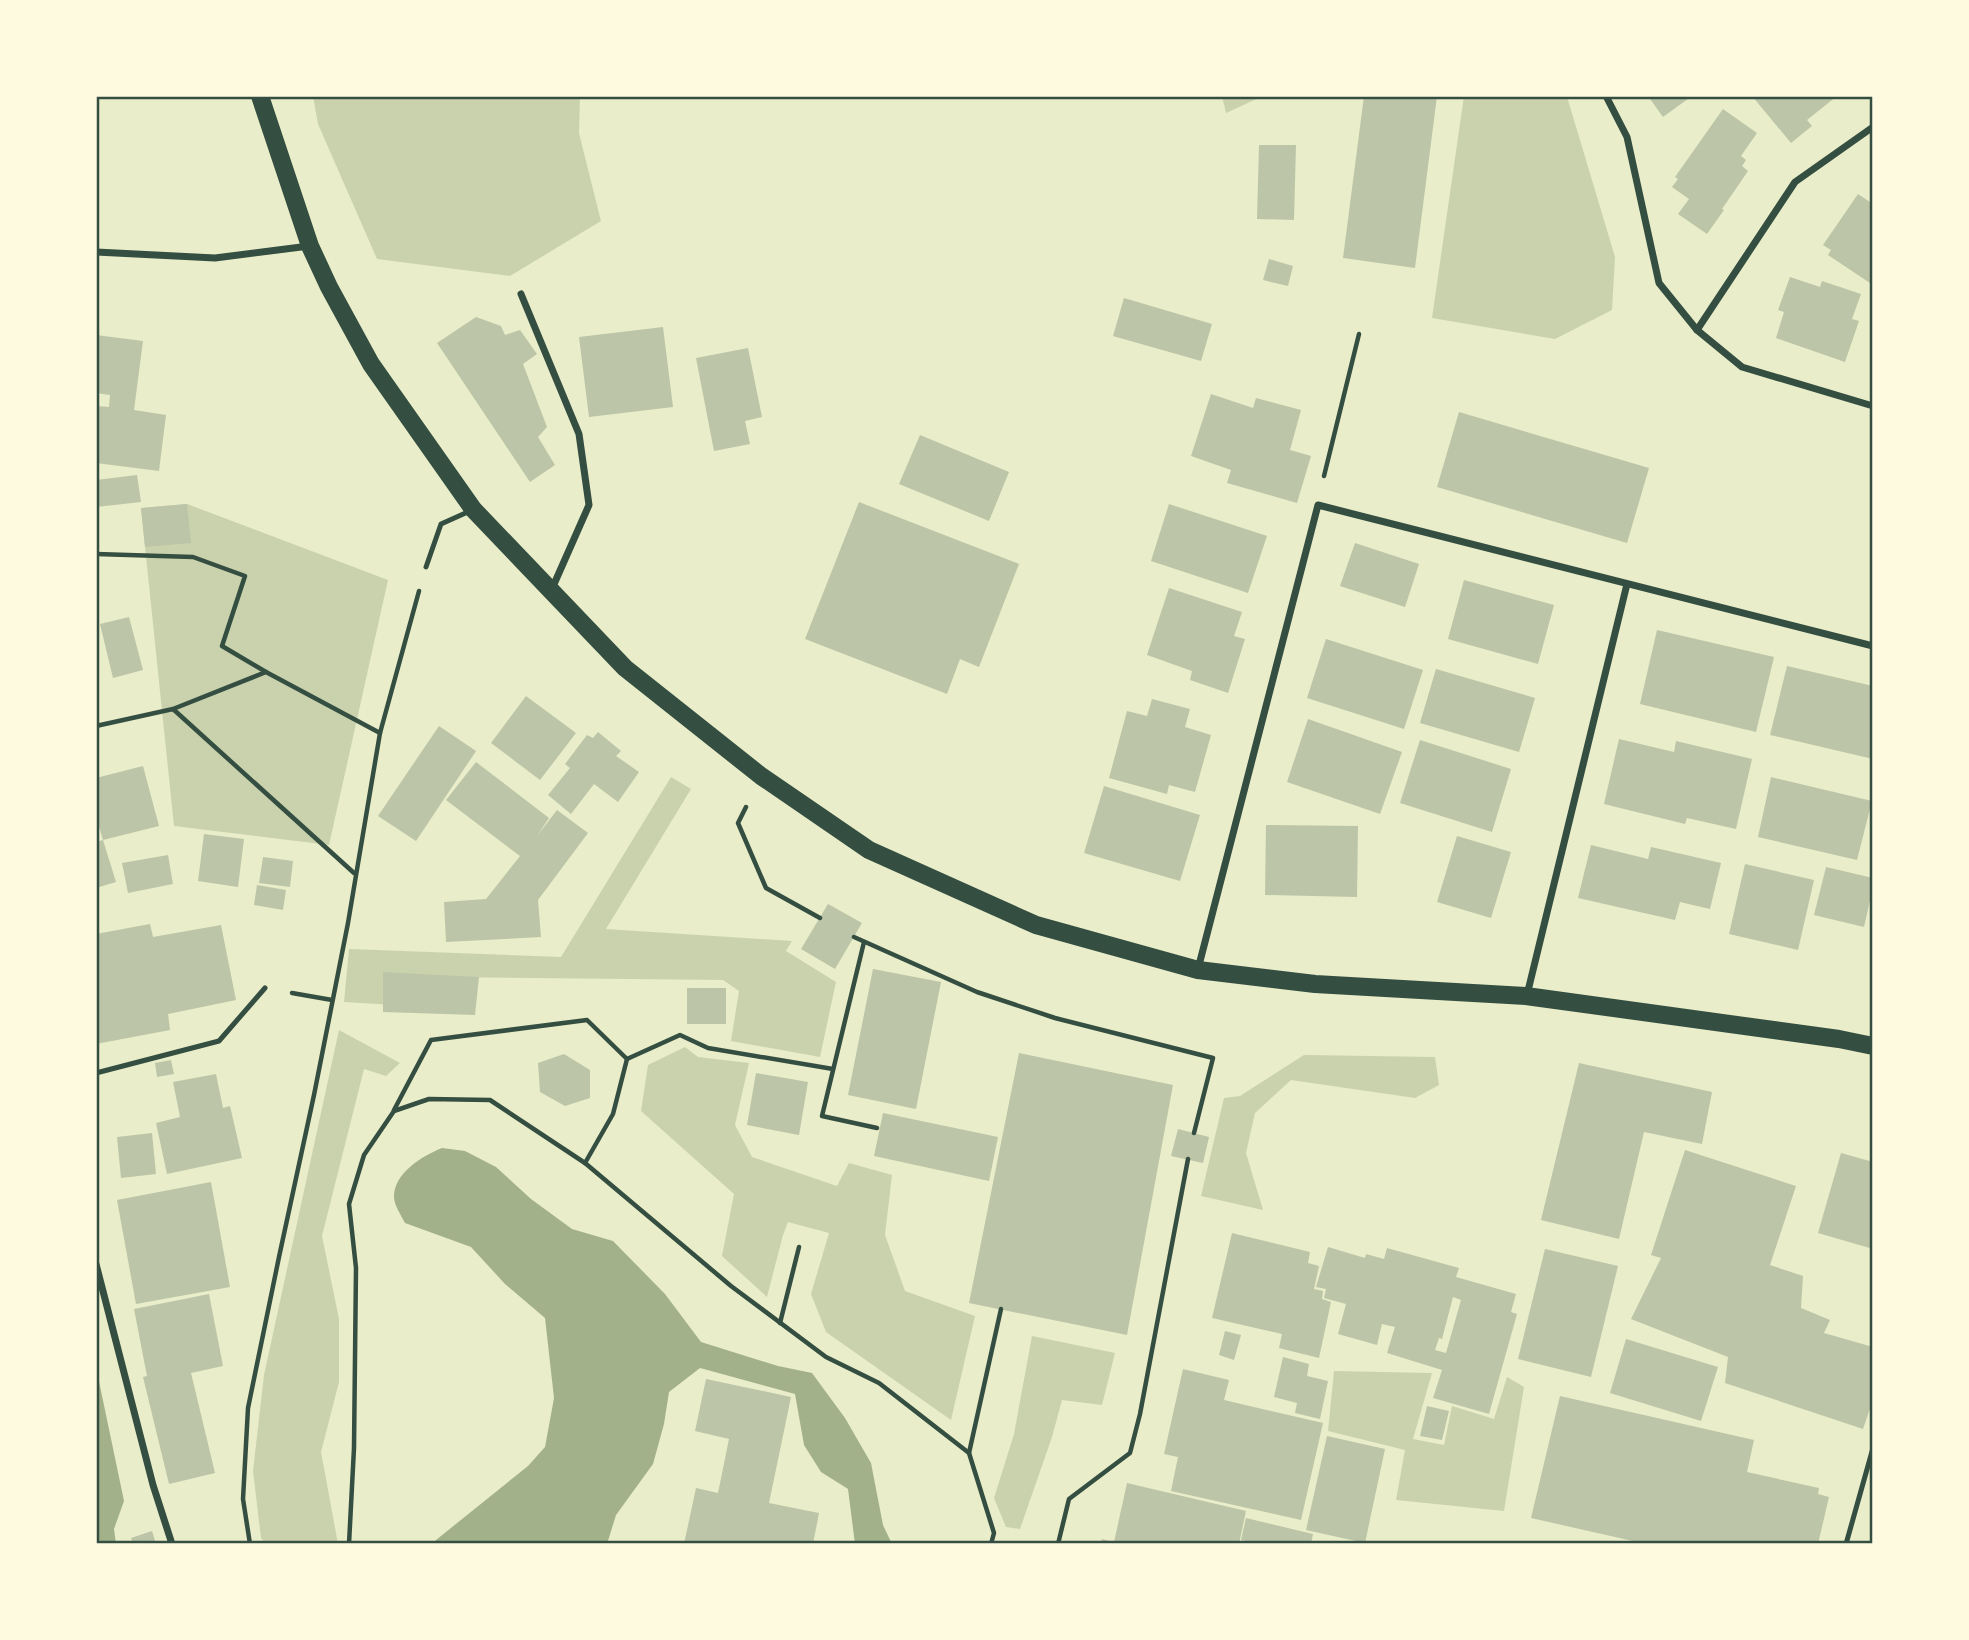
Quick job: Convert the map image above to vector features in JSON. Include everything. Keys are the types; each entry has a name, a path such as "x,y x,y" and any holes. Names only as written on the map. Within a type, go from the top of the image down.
{"main road":[{"path":"261,96 310,246 329,287 371,365 473,509 625,668 761,776 869,850 1036,925 1198,970 1315,984 1526,996 1873,1046"}],"street":[{"path":"1606,96 1627,137 1658,283 1697,330 1742,367 1873,406"},
{"path":"1697,330 1795,182 1873,127"},
{"path":"96,252 215,258 310,246"},
{"path":"521,294 579,434 589,505 551,591"},
{"path":"1198,970 1318,505 1873,646"},
{"path":"1526,996 1627,584"},
{"path":"96,1264 153,1485 172,1544"}],"lane":[{"path":"426,567 441,524 473,509"},
{"path":"96,1073 219,1041 265,988"},
{"path":"1846,1544 1873,1448"}],"path":[{"path":"1318,505 1359,334"},
{"path":"96,554 193,557 245,576 222,646 380,733"},
{"path":"250,1544 243,1499 248,1408 348,923 380,733 426,567"},
{"path":"96,726 173,709 266,672"},
{"path":"173,709 355,874"},
{"path":"761,776 738,823 766,888 820,918"},
{"path":"854,937 977,992 1055,1018 1213,1058 1194,1133"},
{"path":"864,942 822,1116 877,1128"},
{"path":"265,988 332,1000"},
{"path":"349,1544 354,1448 356,1268 349,1203 364,1155 394,1111 431,1040 587,1020 627,1059"},
{"path":"627,1059 680,1035 708,1048 833,1069"},
{"path":"585,1163 613,1114 627,1059"},
{"path":"394,1111 429,1099 490,1100 585,1163 731,1286 826,1357 879,1383 969,1453"},
{"path":"1058,1544 1069,1499 1130,1453 1140,1414 1188,1160"},
{"path":"780,1323 799,1247"},
{"path":"999,1544 992,1543 993,1533 969,1453 1001,1309"}],"shaded area":[{"path":"313,96 580,96 579,133 601,221 510,276 377,259 318,124"},
{"path":"1222,96 1263,96 1226,113"},
{"path":"1464,96 1566,96 1615,257 1612,310 1555,339 1432,318"},
{"path":"187,504 388,580 329,845 174,826 141,508"},
{"path":"671,777 691,789 606,929 792,941 786,951 836,982 820,1057 731,1041 739,991 723,980 446,977 394,1005 344,1002 349,949 561,957"},
{"path":"339,1030 400,1063 386,1076 364,1069 322,1236 339,1319 339,1382 321,1452 338,1544 266,1544 261,1538 253,1471 264,1375"},
{"path":"685,1047 698,1057 749,1063 735,1125 752,1157 837,1186 849,1163 892,1175 885,1235 905,1291 975,1316 951,1420 826,1332 811,1294 829,1233 788,1222 767,1297 722,1256 734,1194 641,1111 648,1065"},
{"path":"1304,1055 1435,1057 1439,1085 1415,1098 1291,1080 1255,1113 1246,1153 1263,1210 1201,1196 1224,1098 1240,1096"},
{"path":"442,1148 465,1151 496,1167 531,1199 572,1229 613,1241 665,1294 701,1342 778,1366 812,1373 845,1418 871,1463 883,1525 892,1544 855,1544 848,1489 821,1472 804,1445 795,1394 700,1368 669,1392 653,1464 616,1515 607,1544 431,1544 528,1466 545,1447 554,1398 545,1318 505,1284 471,1247 405,1223 396,1207 395,1188 404,1173 418,1161"},
{"path":"1032,1336 1115,1353 1102,1405 1062,1400 1020,1529 1006,1527 994,1498 1014,1434"},
{"path":"96,1367 124,1501 114,1529 116,1544 96,1544"},
{"path":"1334,1371 1432,1373 1413,1439 1444,1445 1452,1406 1494,1419 1507,1377 1524,1387 1504,1511 1396,1500 1405,1450 1328,1431"}],"building":[{"path":"1364,96 1437,96 1415,268 1343,258"},
{"path":"1648,96 1692,96 1663,117"},
{"path":"1752,96 1837,96 1807,120 1812,126 1791,143"},
{"path":"1723,109 1757,133 1741,156 1746,160 1742,166 1748,171 1707,234 1678,214 1689,199 1672,187 1678,179 1675,177"},
{"path":"1259,145 1296,145 1294,220 1257,219"},
{"path":"1858,194 1873,204 1873,285 1828,255 1831,250 1823,245"},
{"path":"1269,259 1293,266 1288,286 1263,280"},
{"path":"1790,277 1820,287 1822,281 1861,294 1852,319 1859,321 1845,362 1776,338 1784,312 1778,310"},
{"path":"1124,298 1212,324 1201,361 1113,336"},
{"path":"476,317 501,326 505,335 520,330 537,354 523,364 547,427 538,437 555,465 530,482 437,343"},
{"path":"663,327 673,407 589,417 579,337"},
{"path":"96,335 143,341 134,410 166,415 159,471 96,463 96,406 109,407 110,395 96,393"},
{"path":"748,348 762,417 745,421 750,444 714,451 696,358"},
{"path":"1211,394 1253,408 1256,398 1301,410 1290,450 1311,456 1297,503 1227,483 1231,470 1191,456"},
{"path":"1459,412 1649,468 1627,543 1437,487"},
{"path":"920,435 1009,472 989,521 899,484"},
{"path":"137,475 141,502 96,507 96,480"},
{"path":"859,502 1019,564 979,667 960,659 947,694 805,639"},
{"path":"187,504 191,543 145,547 141,508"},
{"path":"1169,504 1267,536 1248,593 1151,561"},
{"path":"1355,543 1419,564 1405,607 1340,586"},
{"path":"1464,580 1554,605 1538,664 1448,639"},
{"path":"1169,588 1242,612 1234,636 1245,639 1228,693 1190,680 1192,671 1147,655"},
{"path":"129,617 143,670 113,678 100,624"},
{"path":"1657,630 1774,657 1756,732 1640,704"},
{"path":"1326,639 1423,670 1404,729 1307,698"},
{"path":"1787,666 1873,686 1873,759 1770,735"},
{"path":"1436,669 1535,698 1519,752 1420,723"},
{"path":"526,696 576,733 540,780 491,743"},
{"path":"1152,699 1190,709 1185,727 1211,735 1195,792 1169,785 1167,794 1109,778 1127,711 1147,716"},
{"path":"1308,719 1402,752 1380,814 1287,782"},
{"path":"439,726 476,751 416,841 378,816"},
{"path":"598,732 621,751 616,756 639,772 618,802 594,784 571,814 548,795 570,768 565,764 587,735 593,738"},
{"path":"1619,739 1674,752 1676,741 1752,759 1736,829 1687,818 1685,824 1604,804"},
{"path":"1420,740 1511,769 1492,832 1400,803"},
{"path":"476,762 549,818 537,836 557,810 588,833 538,900 541,937 446,942 444,902 486,899 520,856 446,800"},
{"path":"143,766 159,826 103,840 96,816 96,778"},
{"path":"1771,777 1872,801 1857,860 1758,837"},
{"path":"1104,786 1200,815 1180,881 1084,853"},
{"path":"1266,825 1358,826 1357,897 1265,895"},
{"path":"204,834 244,839 238,887 198,881"},
{"path":"1457,836 1511,852 1491,918 1437,902"},
{"path":"103,840 116,882 96,888 96,842"},
{"path":"1591,845 1648,859 1651,847 1721,863 1710,909 1680,902 1675,920 1578,898"},
{"path":"168,855 173,884 128,893 122,863"},
{"path":"263,857 293,861 290,887 259,883"},
{"path":"1745,864 1814,880 1798,950 1729,934"},
{"path":"1826,867 1873,878 1864,927 1814,915"},
{"path":"257,885 286,890 283,910 254,905"},
{"path":"828,904 862,923 835,969 801,949"},
{"path":"150,924 153,937 221,925 236,1000 168,1014 170,1030 96,1044 96,934"},
{"path":"873,969 941,982 916,1109 848,1095"},
{"path":"383,972 479,977 475,1015 383,1012"},
{"path":"687,988 726,988 726,1024 687,1024"},
{"path":"1019,1053 1173,1085 1127,1335 969,1303"},
{"path":"564,1054 590,1070 590,1098 565,1106 540,1092 538,1063"},
{"path":"171,1060 174,1074 157,1077 155,1063"},
{"path":"1579,1063 1712,1092 1702,1144 1644,1132 1619,1239 1541,1220"},
{"path":"756,1073 808,1082 799,1135 747,1125"},
{"path":"216,1074 223,1108 230,1106 242,1158 167,1174 156,1123 180,1117 173,1082"},
{"path":"883,1113 998,1137 989,1181 874,1156"},
{"path":"1178,1129 1209,1137 1203,1163 1171,1156"},
{"path":"152,1133 156,1174 121,1178 117,1137"},
{"path":"1685,1150 1796,1186 1770,1265 1803,1276 1801,1308 1830,1320 1824,1333 1873,1347 1873,1400 1863,1429 1725,1383 1728,1357 1631,1319 1661,1258 1651,1255"},
{"path":"1841,1153 1873,1162 1873,1249 1818,1233"},
{"path":"211,1182 230,1287 136,1304 117,1200"},
{"path":"1232,1233 1310,1252 1308,1263 1319,1266 1314,1289 1323,1291 1322,1299 1331,1302 1319,1358 1279,1348 1282,1334 1212,1318"},
{"path":"1328,1247 1365,1258 1366,1254 1384,1259 1387,1248 1459,1268 1456,1277 1516,1294 1511,1312 1517,1314 1489,1414 1433,1398 1442,1370 1387,1353 1395,1327 1382,1324 1377,1345 1338,1334 1346,1304 1324,1298 1326,1289 1316,1287","holes":["1453,1297 1461,1300 1446,1353 1435,1350 1439,1338 1442,1339"]},
{"path":"1545,1249 1618,1266 1591,1377 1518,1359"},
{"path":"209,1294 223,1366 191,1373 215,1473 169,1484 143,1377 147,1376 134,1309"},
{"path":"1225,1331 1241,1335 1234,1360 1219,1355"},
{"path":"1626,1339 1718,1367 1701,1421 1610,1393"},
{"path":"1283,1357 1309,1364 1307,1376 1328,1381 1320,1419 1295,1413 1297,1403 1274,1397"},
{"path":"1183,1369 1229,1380 1224,1400 1323,1423 1301,1520 1171,1491 1178,1457 1164,1454"},
{"path":"706,1379 791,1397 769,1503 819,1513 813,1544 684,1544 696,1488 718,1493 729,1439 695,1431"},
{"path":"1560,1396 1754,1440 1747,1472 1819,1488 1818,1494 1829,1497 1818,1544 1646,1544 1531,1518"},
{"path":"1427,1406 1449,1411 1442,1440 1420,1436"},
{"path":"1327,1436 1385,1449 1365,1543 1306,1530"},
{"path":"1127,1483 1246,1511 1239,1544 1100,1544 1102,1539 1114,1542"},
{"path":"1246,1518 1313,1534 1311,1544 1260,1544 1241,1540"},
{"path":"152,1531 156,1544 133,1544 131,1538"}]}
